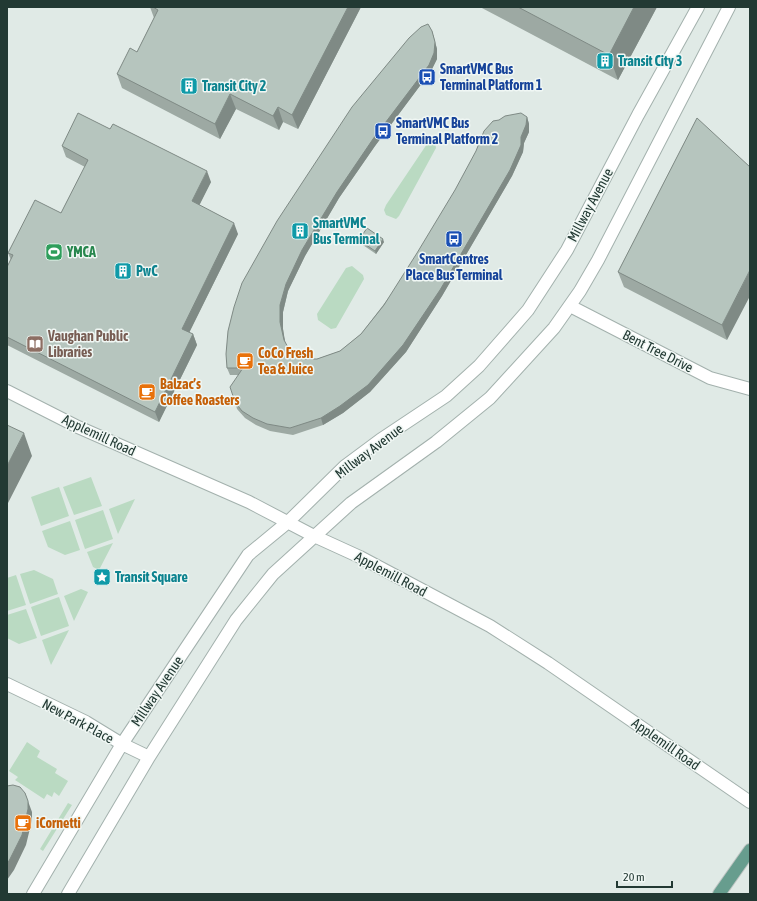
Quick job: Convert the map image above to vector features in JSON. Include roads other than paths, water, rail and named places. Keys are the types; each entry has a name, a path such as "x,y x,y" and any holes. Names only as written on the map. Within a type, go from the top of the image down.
{"main road":[{"path":"719,894 750,850"}],"street":[{"name":"Millway Avenue","path":"33,894 122,744 248,555 288,522 345,466 380,440 446,396 479,366 528,310 567,250 638,115 698,7"},
{"name":"Millway Avenue","path":"68,894 149,757 236,620 273,574 351,503 436,442 490,398 554,328 591,273 730,7"},
{"name":"Bent Tree Drive","path":"570,306 710,378 750,389"},
{"name":"Applemill Road","path":"7,391 78,427 249,502 314,536 360,557 490,626 548,663 750,802"},
{"name":"New Park Place","path":"7,684 86,722 122,744 149,757"}],"place":[{"name":"Transit City 3","path":"605,61"},
{"name":"SmartVMC Bus Terminal Platform 1","path":"427,77"},
{"name":"Transit City 2","path":"189,86"},
{"name":"SmartVMC Bus Terminal Platform 2","path":"383,131"},
{"name":"SmartVMC Bus Terminal","path":"300,231"},
{"name":"SmartCentres Place Bus Terminal","path":"454,239"},
{"name":"YMCA","path":"54,252"},
{"name":"PwC","path":"123,271"},
{"name":"Vaughan Public Libraries","path":"35,344"},
{"name":"CoCo Fresh Tea & Juice","path":"245,361"},
{"name":"Balzac’s Coffee Roasters","path":"147,392"},
{"name":"Transit Square","path":"102,577"},
{"name":"iCornetti","path":"23,823"}]}
